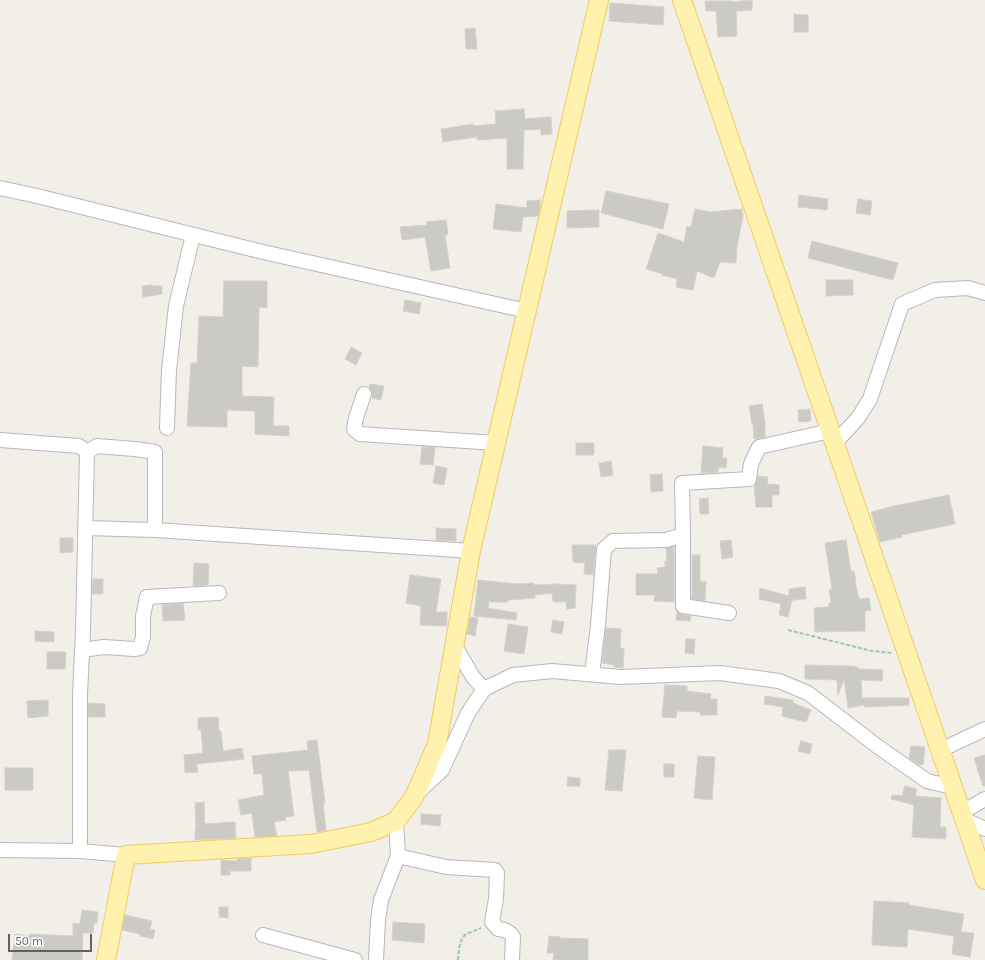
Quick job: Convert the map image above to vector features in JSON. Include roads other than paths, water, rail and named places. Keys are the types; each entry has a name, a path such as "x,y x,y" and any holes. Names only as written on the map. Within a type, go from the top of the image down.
{"main road":[{"path":"106,960 126,855 311,844 371,832 396,821 414,797 436,744 455,646 471,551 599,0"},
{"path":"682,0 985,880"}],"street":[{"path":"0,188 263,252 527,311"},
{"path":"167,428 169,370 176,306 193,234"},
{"path":"729,613 683,606 682,483 749,479 751,464 759,447 832,437 858,418 870,399 902,304 935,290 968,288 985,293"},
{"path":"364,394 354,429 360,434 496,443"},
{"path":"0,440 79,446 87,452"},
{"path":"87,452 97,446 155,452 155,530"},
{"path":"80,851 80,695 87,452"},
{"path":"85,528 155,530 471,551"},
{"path":"592,674 604,549 613,541 666,540 683,535"},
{"path":"82,650 104,647 140,648 143,616 147,597 219,593"},
{"path":"455,646 473,678 484,689"},
{"path":"414,797 442,770 468,714 484,689 513,675 552,671 620,677 720,673 779,680 808,693 877,746 927,781 952,787"},
{"path":"940,752 949,746 985,729"},
{"path":"985,799 962,816 985,829"},
{"path":"376,960 378,920 381,900 398,856 396,821"},
{"path":"0,850 80,851 126,855"},
{"path":"398,856 446,866 495,870 498,873 492,922 498,929 505,930 513,937 512,960"},
{"path":"263,935 355,960"}]}
